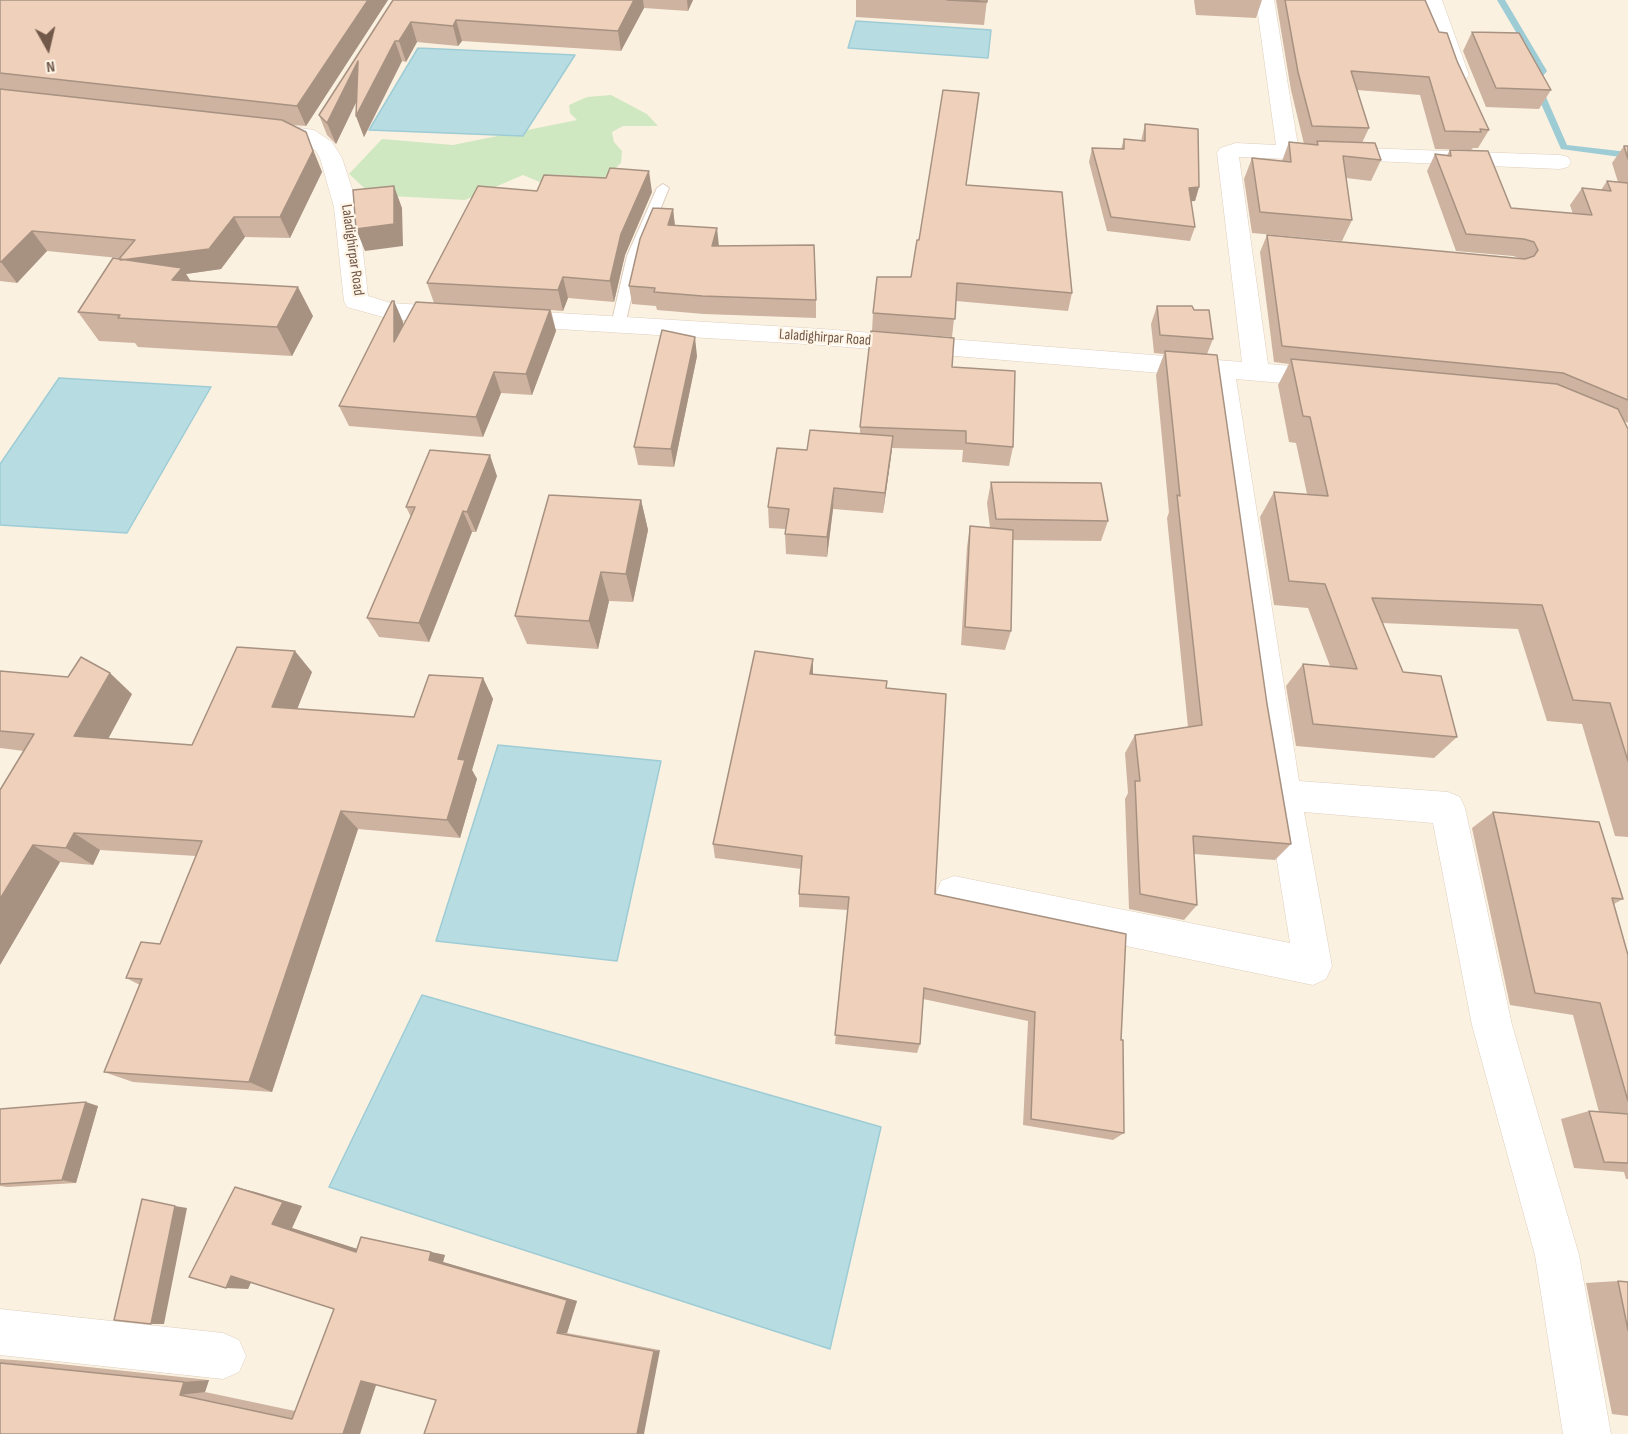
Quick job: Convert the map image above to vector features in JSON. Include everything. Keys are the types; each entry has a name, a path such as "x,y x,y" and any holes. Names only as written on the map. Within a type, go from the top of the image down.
{"street":[{"path":"1265,0 1288,152"},
{"path":"1433,0 1465,88"},
{"name":"Laladighirpar Road","path":"249,127 296,132 318,128 324,147 331,158 346,207 356,301 390,311 822,337 1351,381"},
{"path":"1488,140 1497,160"},
{"path":"1256,372 1251,242 1228,153 1230,151 1560,162"},
{"path":"954,893 1313,966 1221,369"},
{"path":"1285,795 1448,808 1492,1025 1557,1255 1587,1434"},
{"path":"0,1332 223,1356"}],"lane":[{"path":"618,325 634,256 663,188"}],"green space":[{"path":"611,95 647,114 658,126 623,126 612,132 614,142 622,151 621,163 600,182 542,183 523,175 465,200 372,195 349,174 382,139 453,145 577,120 570,113 569,105 587,97"}],"water":[{"path":"856,21 991,30 988,58 848,48"},
{"path":"418,48 575,55 523,136 369,130"},
{"path":"59,378 211,387 127,533 0,525 0,464"},
{"path":"498,745 661,761 617,961 436,941"},
{"path":"422,995 881,1127 830,1349 329,1187"}],"building":[{"path":"0,0 368,0 297,106 0,73"},
{"path":"393,0 634,0 618,31 456,20 453,26 411,22 399,41 395,41 356,116 358,61 327,123 319,115"},
{"path":"947,0 987,0 987,2"},
{"path":"1285,0 1425,0 1439,32 1447,33 1457,61 1489,130 1480,129 1481,132 1445,131 1429,77 1351,71 1369,128 1312,126 1298,72"},
{"path":"1472,32 1519,33 1551,90 1496,88"},
{"path":"0,89 282,120 306,132 313,151 280,217 234,217 209,249 121,260 119,259 135,240 32,231 0,262"},
{"path":"943,90 979,93 966,185 1062,192 1072,293 957,283 955,319 873,313 877,277 911,277"},
{"path":"1145,124 1198,129 1199,187 1189,188 1195,227 1111,217 1092,148 1124,149 1124,139 1145,141"},
{"path":"1317,141 1375,143 1381,160 1343,156 1352,220 1260,212 1252,158 1291,162 1289,142 1318,145"},
{"path":"1624,146 1628,146 1628,159"},
{"path":"1450,150 1488,151 1511,208 1592,215 1582,188 1611,191 1607,181 1628,183 1628,400 1563,373 1282,346 1267,235 1525,259 1534,256 1538,250 1534,242 1524,239 1466,234 1435,154 1451,156"},
{"path":"610,168 649,171 621,234 610,281 563,277 558,290 427,283 478,186 537,191 544,175 606,178"},
{"path":"394,186 394,224 356,229 353,190"},
{"path":"653,208 673,209 668,225 717,228 712,246 814,245 816,300 702,296 654,292 655,288 629,286 640,239"},
{"path":"113,258 182,268 172,280 298,287 277,327 118,318 120,315 78,312"},
{"path":"394,301 394,342 416,302 550,310 526,374 494,372 476,417 339,406"},
{"path":"1157,306 1192,306 1194,310 1209,310 1213,339 1160,335"},
{"path":"662,330 695,337 671,449 634,447"},
{"path":"871,331 954,338 952,367 1015,371 1013,447 966,443 966,431 860,427"},
{"path":"1165,351 1217,355 1267,704 1291,844 1193,836 1197,905 1140,894 1135,781 1140,781 1135,735 1202,725 1177,495 1180,496"},
{"path":"1291,359 1557,384 1618,409 1628,429 1628,761 1610,703 1573,700 1542,605 1372,598 1403,672 1441,676 1457,737 1313,724 1303,664 1357,669 1325,584 1289,581 1274,492 1328,496 1310,417 1303,416"},
{"path":"810,430 893,436 885,493 834,488 827,537 785,534 789,509 768,507 777,448 807,450"},
{"path":"430,450 490,455 467,512 463,511 419,623 367,618 415,507 406,507"},
{"path":"991,482 1101,483 1108,521 996,519"},
{"path":"549,495 641,500 626,574 601,572 589,621 515,616"},
{"path":"970,526 1013,530 1011,631 965,627"},
{"path":"237,647 295,651 272,707 414,717 429,675 483,678 458,759 465,760 447,820 341,811 249,1082 104,1072 142,979 126,978 141,942 160,944 202,841 74,833 66,848 33,845 0,899 0,790 34,734 0,731 0,671 68,677 81,657 110,673 74,736 192,745"},
{"path":"755,651 813,659 810,674 887,681 886,688 946,694 935,894 1126,934 1121,1040 1123,1040 1124,1133 1031,1119 1035,1012 924,988 920,1044 835,1035 849,897 799,894 802,856 713,844"},
{"path":"1493,812 1599,822 1623,899 1612,898 1628,955 1628,1101 1600,1003 1535,993"},
{"path":"86,1102 62,1180 0,1184 0,1109"},
{"path":"1589,1111 1628,1114 1628,1163 1604,1162"},
{"path":"235,1187 283,1202 272,1224 356,1252 361,1237 431,1252 429,1260 567,1300 557,1333 654,1351 637,1434 424,1434 436,1400 361,1381 343,1434 0,1434 0,1363 184,1382 180,1395 292,1419 334,1309 231,1276 226,1288 189,1277"},
{"path":"142,1199 175,1206 151,1324 114,1320"},
{"path":"1618,1281 1628,1282 1628,1330"}],"waterway":[{"path":"1501,0 1543,71 1535,81 1564,147 1628,155"}]}
